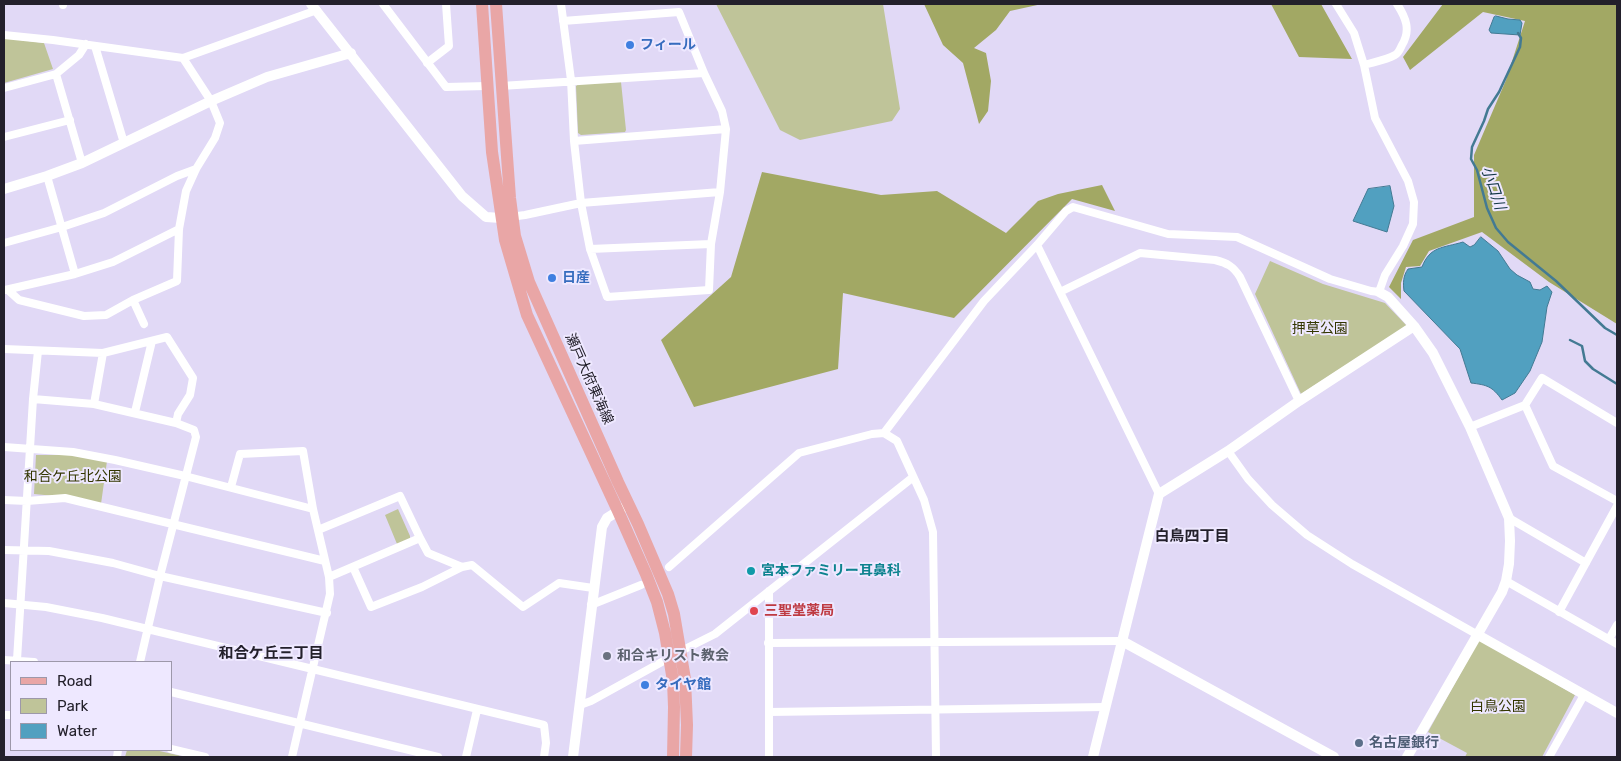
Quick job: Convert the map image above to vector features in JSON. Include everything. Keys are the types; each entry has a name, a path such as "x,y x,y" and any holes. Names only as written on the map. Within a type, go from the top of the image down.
{"main road":[{"name":"瀬戸大府東海線","path":"482,4 492,152 507,217 511,263 527,315 668,594 681,651 687,696 686,757"},
{"name":"瀬戸大府東海線","path":"496,4 510,198 507,217"},
{"name":"瀬戸大府東海線","path":"624,508 657,602 669,658 673,681 673,757"}],"street":[{"path":"383,4 446,87 487,86"},
{"path":"427,62 449,46 446,4"},
{"path":"561,4 563,20 571,80 574,141 581,203 590,250 606,296 709,290 711,244 720,192 726,129 722,111 679,12 563,20"},
{"path":"1336,4 1354,33 1364,65 1375,118 1408,181 1414,202 1413,224 1403,246 1385,275 1379,292"},
{"path":"1364,65 1395,54 1400,50 1405,41 1407,25 1405,16 1397,4"},
{"path":"4,35 86,44 183,58 314,7 462,196 486,217 525,216 581,203 720,192"},
{"path":"4,88 56,74 79,55 86,44"},
{"path":"95,46 124,143"},
{"path":"4,189 82,163 211,101 267,77 351,53"},
{"path":"6,290 19,300 84,316 106,315 133,300 177,281 179,229 186,191 220,123 211,101 183,58"},
{"path":"501,86 571,80 704,73"},
{"path":"56,74 82,163"},
{"path":"4,137 70,120"},
{"path":"574,141 726,129"},
{"path":"4,244 104,213 177,176 196,169"},
{"path":"47,176 75,274"},
{"path":"884,433 984,301 1066,211 1073,207 1168,234 1237,237 1330,279 1379,292 1388,297 1414,326 1433,353 1470,427 1509,518 1509,564 1502,592 1410,756"},
{"path":"6,290 75,274 112,262 179,229"},
{"path":"590,250 711,244"},
{"path":"1037,245 1159,494 1093,757"},
{"path":"1060,292 1140,254 1225,262 1234,268 1240,277 1299,401"},
{"path":"133,300 144,324"},
{"path":"1159,494 1228,451 1299,401 1414,326"},
{"path":"4,349 103,353 168,338 193,378 190,396 178,414 176,423"},
{"path":"135,412 152,341"},
{"path":"16,660 38,351"},
{"path":"94,404 103,353"},
{"path":"1470,427 1526,405 1542,378 1617,423"},
{"path":"34,399 94,404 135,412 194,430 196,437 140,661"},
{"path":"1526,405 1553,466 1617,501"},
{"path":"669,567 799,453 872,434 884,433 896,441 927,509 933,532 936,757"},
{"path":"4,448 30,448 73,452 185,476 313,509"},
{"path":"231,488 240,454 303,451 313,509 329,577 330,594 327,614 292,757"},
{"path":"1228,451 1243,473 1272,505 1307,535 1352,564 1617,713"},
{"path":"681,651 715,634 912,478"},
{"path":"318,530 400,496 428,553 462,567"},
{"path":"4,500 27,501 65,498 325,562"},
{"path":"1559,612 1617,506"},
{"path":"573,757 600,538 604,522 624,508"},
{"path":"1509,518 1586,563"},
{"path":"329,577 420,538"},
{"path":"4,550 49,551 113,563 160,576 327,614"},
{"path":"353,567 371,607 462,567 472,565 523,607 559,584 593,588"},
{"path":"1506,581 1617,644"},
{"path":"592,605 641,586"},
{"path":"769,591 769,757"},
{"path":"4,603 46,607 148,629 544,725 546,743 544,757"},
{"path":"1609,639 1617,625"},
{"path":"768,643 1122,641 1334,757"},
{"path":"580,705 591,701 669,658"},
{"path":"4,660 25,661"},
{"path":"172,692 438,757"},
{"path":"1549,757 1584,694"},
{"path":"769,712 1105,707"},
{"path":"466,757 477,710"},
{"path":"172,749 205,757"}],"green space":[{"path":"716,4 883,4 900,109 892,121 800,140 780,130"},
{"path":"924,4 1042,4 1010,11 996,30 974,48 986,53 991,81 988,111 979,124 963,63 943,45"},
{"path":"1271,4 1321,4 1352,59 1299,57"},
{"path":"1443,4 1617,4 1617,324 1549,282 1482,232 1429,251 1420,266 1406,267 1401,283 1401,299 1389,287 1413,240 1474,217 1474,155 1506,80 1525,21 1483,12 1410,70 1403,57"},
{"path":"4,38 44,43 53,69 4,83"},
{"path":"621,82 625,132 581,135 578,133 576,86 579,83"},
{"path":"762,172 881,195 937,191 1006,233 1038,201 1058,194 1102,185 1115,211 1072,199 954,318 843,293 838,369 694,407 661,340 731,277"},
{"name":"押草公園","path":"1270,261 1323,284 1385,303 1407,326 1301,394 1255,294"},
{"name":"和合ケ丘北公園","path":"36,455 71,455 107,461 101,504 65,497 34,494"},
{"path":"398,509 410,539 397,544 385,515"},
{"name":"白鳥公園","path":"1479,640 1575,695 1542,757 1465,757 1467,753 1428,732"},
{"path":"127,751 159,751 186,757 125,757"}],"water":[{"path":"1496,16 1520,20 1522,23 1520,35 1491,33 1489,30"},
{"path":"1390,186 1394,206 1387,232 1353,221 1368,189"},
{"path":"1481,237 1498,251 1510,269 1530,282 1533,289 1540,290 1547,286 1552,292 1547,307 1542,342 1530,371 1515,393 1502,400 1489,387 1471,383 1460,349 1404,291 1405,274 1408,269 1422,267 1433,251 1463,242 1470,247"}],"waterway":[{"name":"小口川","path":"1518,33 1521,38 1520,47 1499,92 1488,109 1472,147 1471,159 1477,170 1487,208 1496,228 1508,242 1556,281 1605,328 1617,335"},
{"path":"1570,340 1582,346 1585,361 1593,369 1617,384"}],"place":[{"name":"フィール","path":"630,45"},
{"name":"日産","path":"552,278"},
{"name":"宮本ファミリー耳鼻科","path":"751,571"},
{"name":"三聖堂薬局","path":"754,611"},
{"name":"和合キリスト教会","path":"607,656"},
{"name":"タイヤ館","path":"645,685"},
{"name":"名古屋銀行","path":"1359,743"}],"district":[{"name":"白鳥四丁目","path":"1192,537"},
{"name":"和合ケ丘三丁目","path":"271,654"}]}
